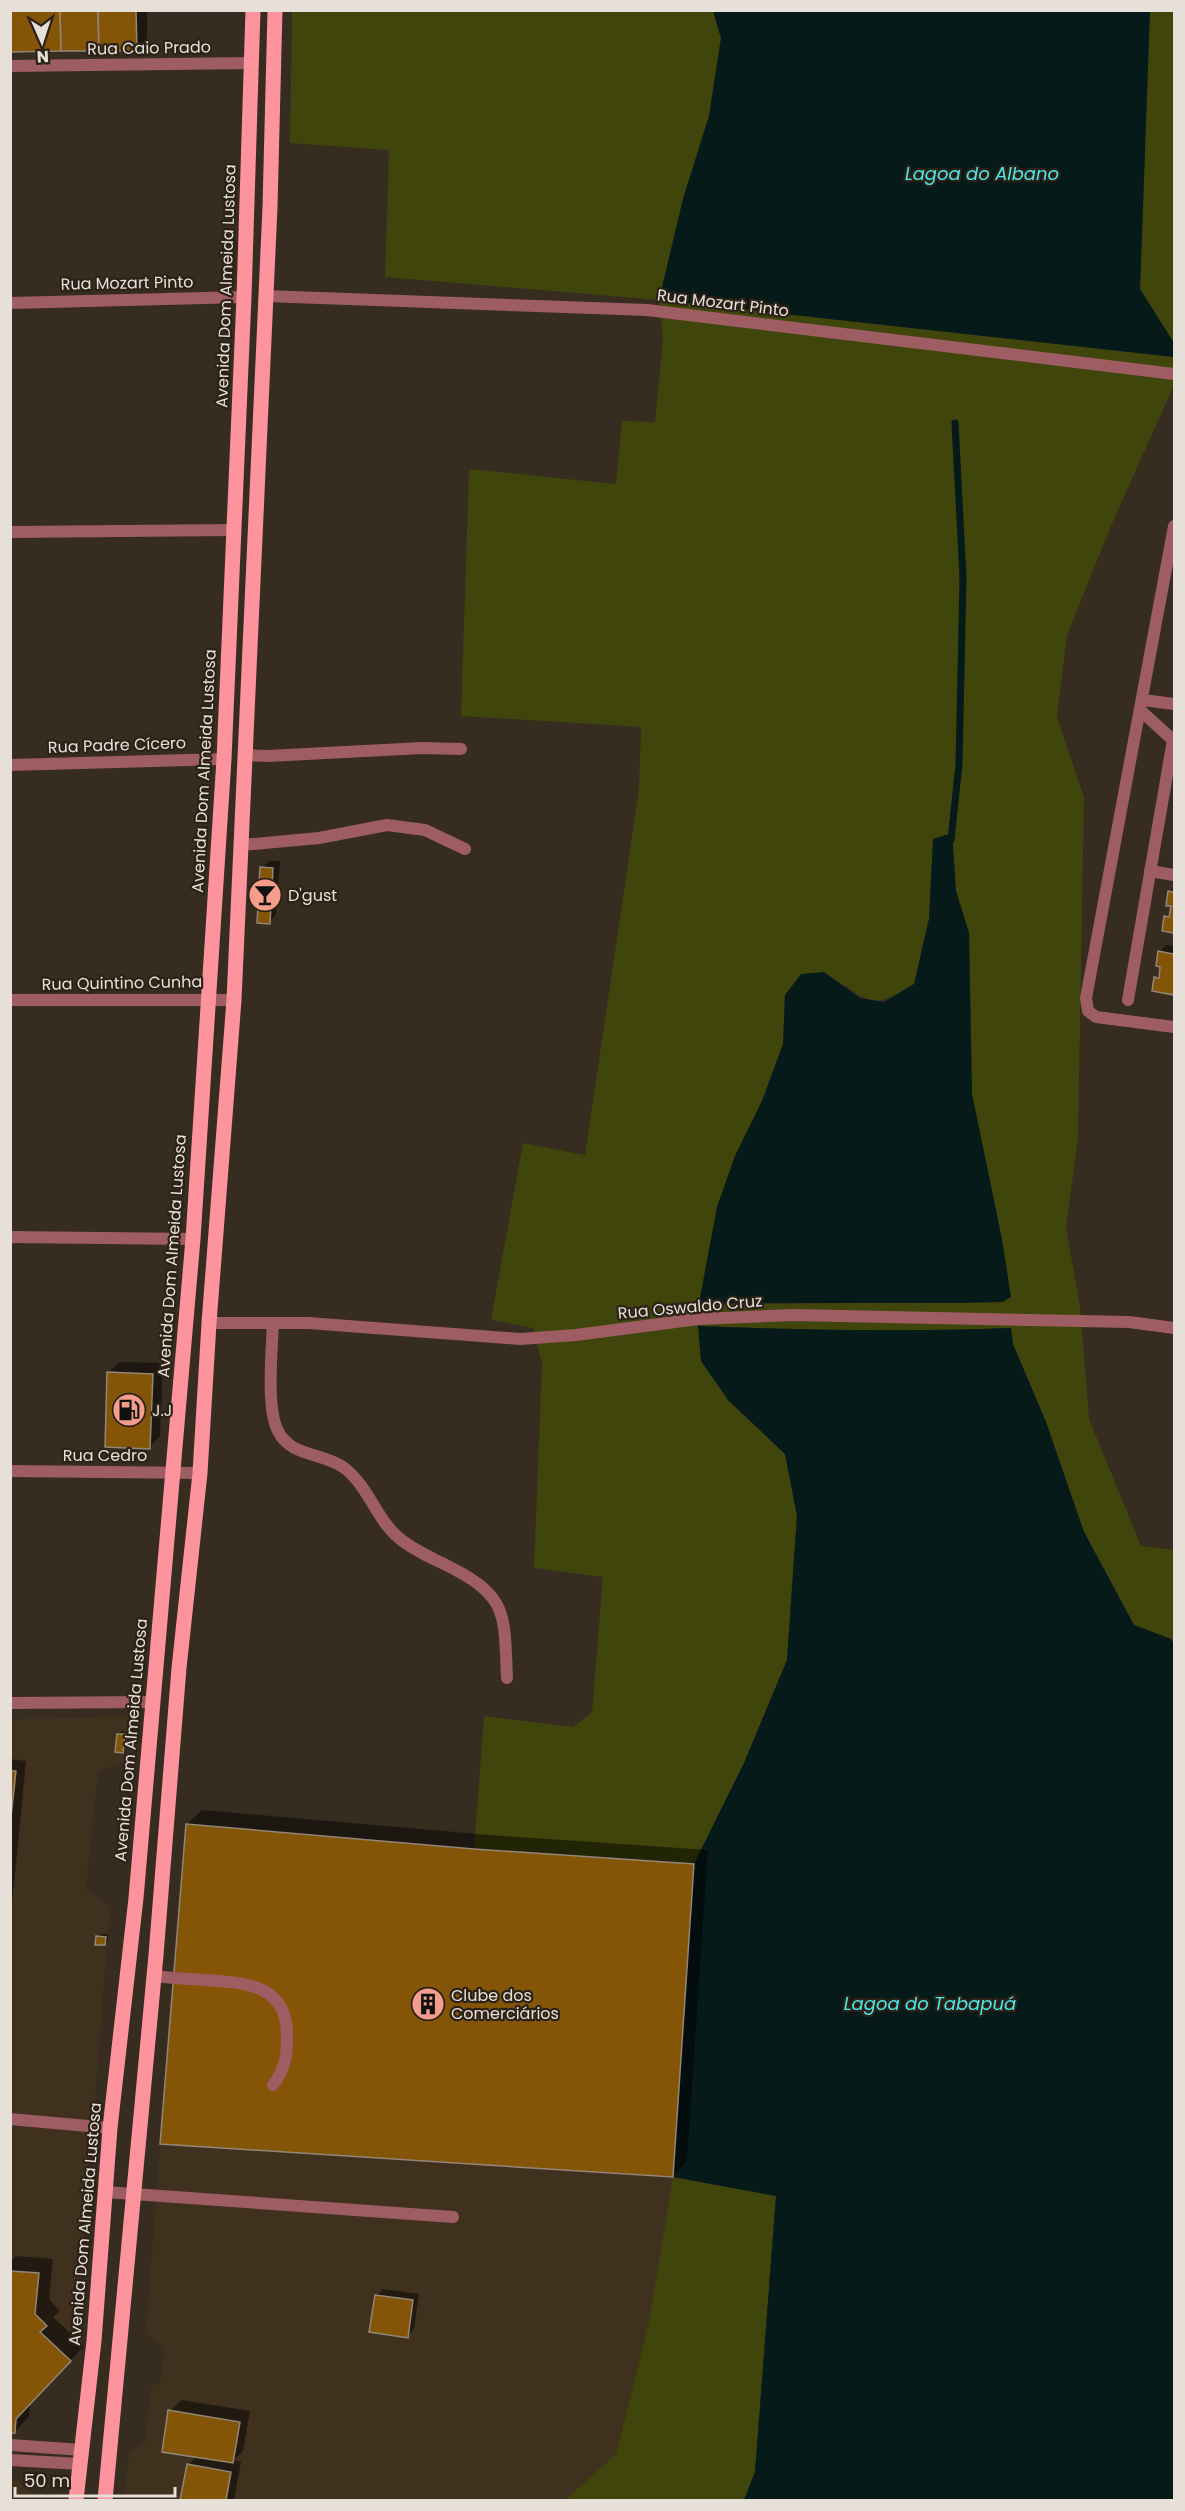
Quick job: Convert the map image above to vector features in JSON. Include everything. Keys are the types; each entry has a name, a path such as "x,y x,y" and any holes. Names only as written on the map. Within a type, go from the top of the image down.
{"main road":[{"name":"Avenida Dom Almeida Lustosa","path":"76,2500 94,2341 110,2128 131,1955 193,1239 224,759 244,297 253,10"},
{"path":"105,2500 154,1976 179,1668 200,1473 234,1000 270,207 275,10"},
{"path":"247,212 270,207"},
{"path":"94,2341 120,2342"},
{"path":"81,2462 108,2474"}],"street":[{"name":"Rua Caio Prado","path":"10,66 252,63"},
{"name":"Rua Mozart Pinto","path":"266,296 647,310 1174,374"},
{"name":"Rua Mozart Pinto","path":"10,303 244,297"},
{"path":"1174,526 1086,998 1088,1011 1096,1017 1174,1027"},
{"path":"10,532 234,530"},
{"path":"1142,706 1174,705"},
{"path":"1128,1000 1174,740 1142,706"},
{"path":"245,755 268,756 422,748 461,749"},
{"name":"Rua Padre Cícero","path":"10,765 224,759"},
{"path":"242,845 319,837 387,825 425,830 465,849"},
{"path":"1150,872 1174,875"},
{"name":"Rua Quintino Cunha","path":"10,1000 209,998 234,1000"},
{"path":"10,1237 193,1239"},
{"name":"Rua Oswaldo Cruz","path":"209,1323 387,1328 520,1339 576,1335 698,1319 793,1315 1129,1322 1174,1328"},
{"path":"273,1323 271,1408 277,1430 285,1443 299,1452 330,1460 355,1477 397,1537 413,1549 465,1574 489,1591 500,1608 504,1627 507,1678"},
{"name":"Rua Cedro","path":"10,1471 200,1473"},
{"path":"10,1703 152,1702"},
{"path":"154,1976 237,1982 265,1991 277,2000 285,2014 287,2049 282,2074 273,2085"},
{"path":"10,2119 110,2128"},
{"path":"105,2192 453,2217"},
{"path":"10,2445 81,2462"},
{"path":"10,2460 81,2462"}],"shaded area":[{"path":"129,1717 123,1763 98,1771 86,1889 110,1907 92,2140 71,2361 16,2419 12,2477 41,2500 10,2500 10,1719"},
{"path":"160,2144 673,2177 649,2321 616,2454 565,2500 124,2500 129,2452 145,2442 151,2386 160,2384 165,2348 146,2333"}],"green space":[{"path":"292,11 713,11 721,38 709,116 683,199 659,300 385,277 389,150 290,143"},
{"path":"1150,11 1174,11 1174,343 1140,289"},
{"path":"659,300 1174,357 1174,385 1111,526 1067,635 1057,717 1084,797 1078,1138 1066,1228 1080,1306 1089,1419 1141,1546 1174,1550 1174,1644 1171,1639 1134,1625 1084,1532 1046,1423 1013,1344 1011,1328 855,1330 699,1326 728,1400 785,1454 797,1516 787,1660 744,1763 694,1864 474,1849 484,1716 573,1727 592,1712 603,1577 534,1568 542,1363 533,1328 491,1320 523,1143 585,1155 639,789 641,727 461,716 469,469 616,484 622,421 655,422 663,339","holes":["952,833 956,891 969,933 972,1094 1011,1297 1002,1302 714,1304 717,1208 735,1156 762,1101 783,1044 785,995 845,985 864,998 880,1001 914,984 929,919 933,839"]},
{"path":"673,2177 776,2196 755,2472 744,2500 565,2500 616,2454 649,2321"}],"water":[{"name":"Lagoa do Albano","path":"713,11 1150,11 1140,289 1174,343 1174,357 659,300 683,199 709,116 721,38"},
{"path":"952,833 956,891 969,933 972,1094 1002,1239 1011,1297 1002,1302 955,1303 699,1303 717,1207 735,1156 762,1101 783,1044 785,995 801,974 824,972 860,998 884,1002 914,984 929,919 933,839"},
{"name":"Lagoa do Tabapuá","path":"698,1326 855,1330 1011,1328 1013,1344 1046,1422 1084,1532 1134,1625 1171,1639 1174,1644 1174,2500 744,2500 755,2472 776,2196 673,2177 694,1864 744,1763 787,1660 797,1516 785,1454 728,1400 701,1361"}],"building":[{"path":"10,10 60,10 61,51 10,52"},
{"path":"60,10 98,10 99,51 61,51"},
{"path":"98,10 136,10 137,51 99,51"},
{"name":"D'gust","path":"260,867 273,868 270,924 257,923"},
{"path":"1168,891 1174,892 1174,933 1162,931 1164,916 1169,917 1171,906 1166,906"},
{"path":"1158,951 1174,954 1174,995 1152,991 1154,977 1159,978 1160,967 1156,966"},
{"name":"J.J","path":"107,1372 153,1374 150,1449 105,1447"},
{"path":"117,1734 125,1734 123,1753 115,1752"},
{"path":"10,1771 16,1771 10,1826"},
{"name":"Clube dos Comerciários","path":"186,1824 474,1849 694,1864 673,2177 160,2144"},
{"path":"96,1936 106,1937 105,1945 95,1945"},
{"path":"10,2271 39,2273 35,2314 47,2326 40,2332 71,2361 16,2419 15,2433 10,2433"},
{"path":"375,2295 413,2300 408,2338 369,2332"},
{"path":"168,2410 240,2422 233,2463 162,2452"},
{"path":"187,2464 231,2472 226,2500 180,2500"}],"waterway":[{"path":"951,840 959,764 963,577 955,423"}],"place":[{"name":"D'gust","path":"265,895"},
{"name":"J.J","path":"129,1410"},
{"name":"Clube dos Comerciários","path":"428,2004"}]}
